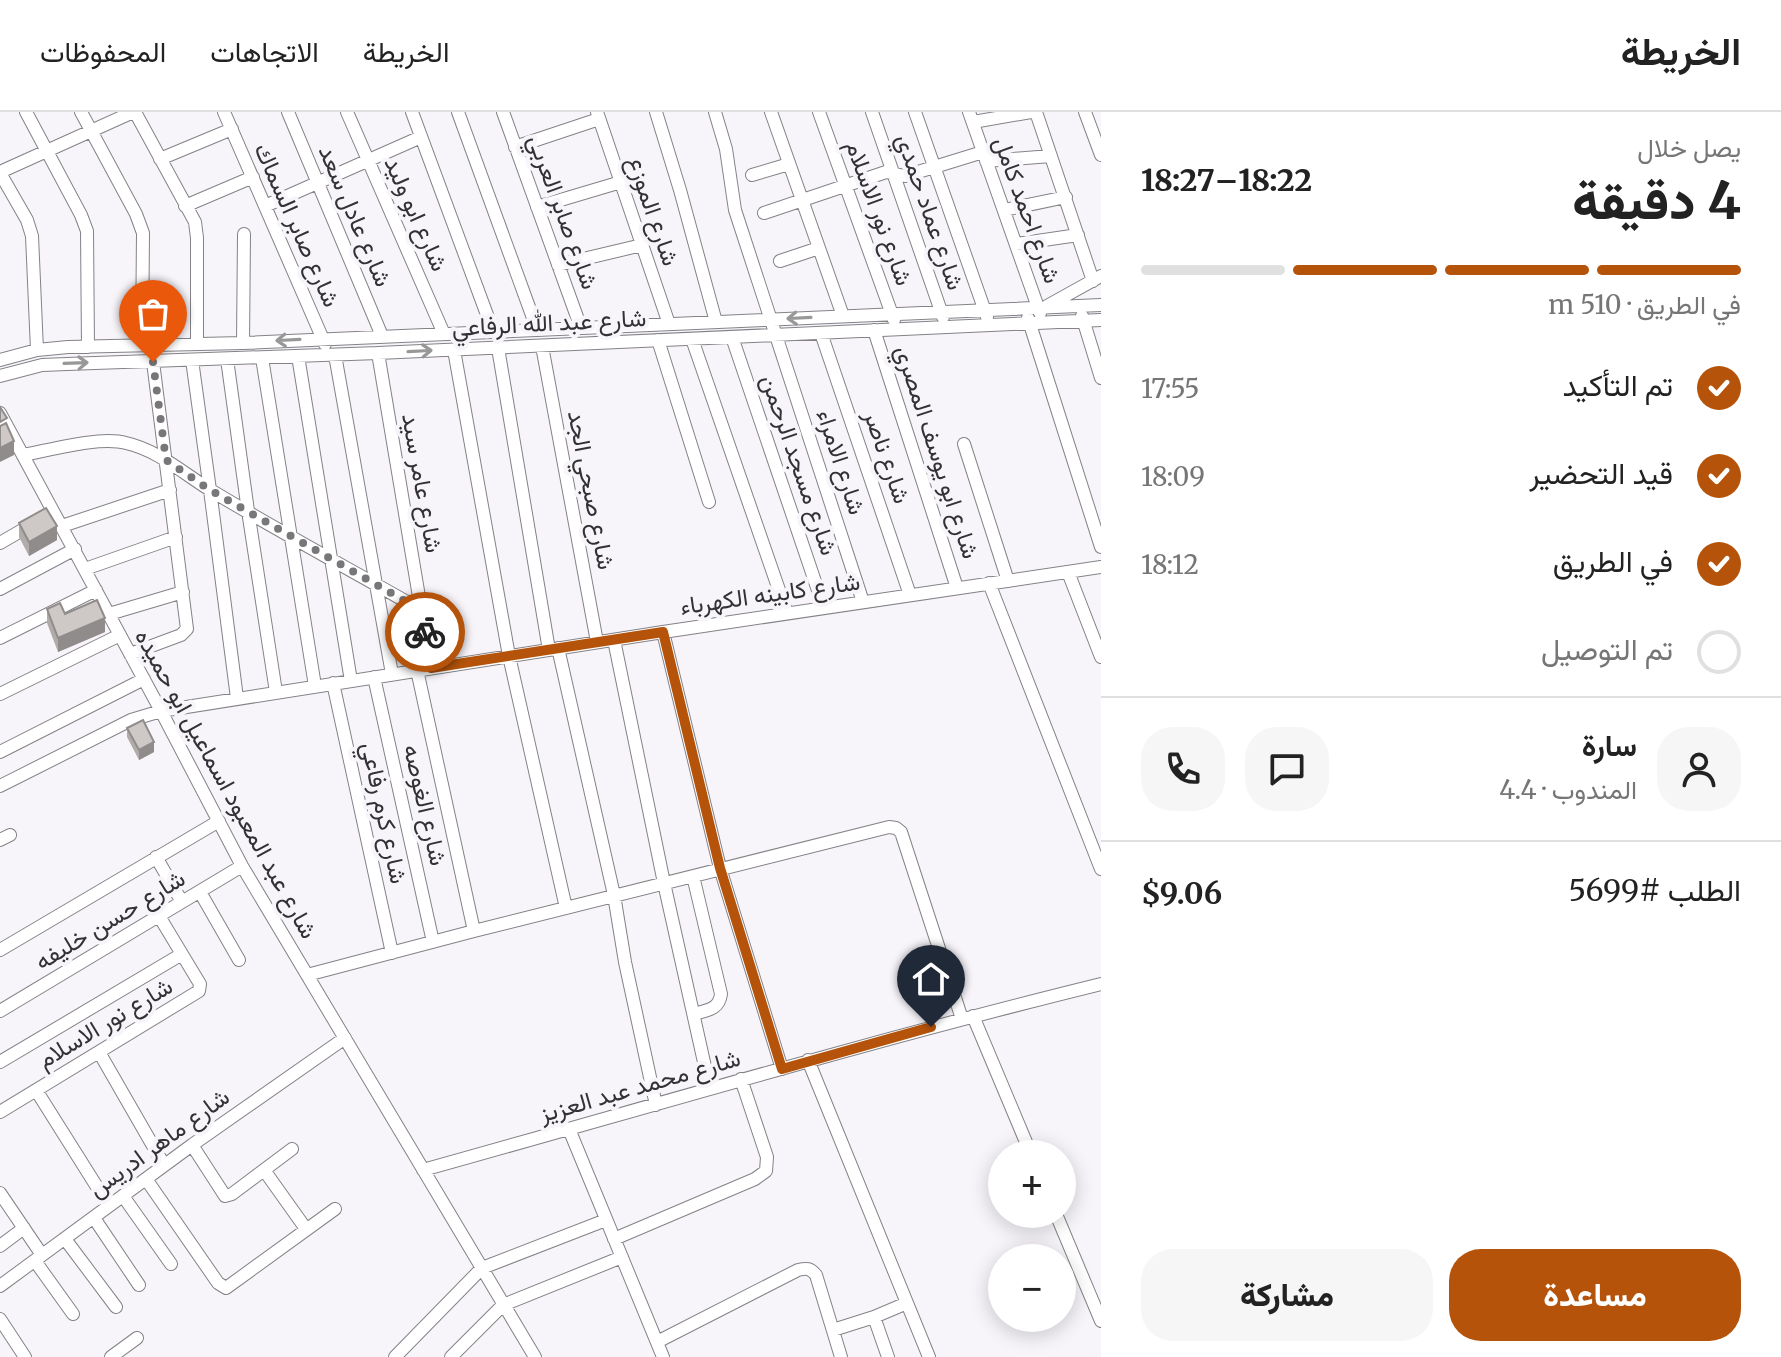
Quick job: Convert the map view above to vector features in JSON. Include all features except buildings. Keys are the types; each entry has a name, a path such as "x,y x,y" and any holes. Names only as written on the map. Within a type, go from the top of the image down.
{"street":[{"path":"26,112 87,231 88,347"},
{"path":"81,112 136,214 143,233 142,345"},
{"path":"37,350 32,236 27,220 0,172 134,112 195,222 197,344"},
{"name":"شارع صابر السماك","path":"224,112 332,355 392,674"},
{"name":"شارع عادل سعد","path":"288,112 382,336"},
{"name":"شارع ابو وليد","path":"347,112 444,334"},
{"path":"412,112 493,331"},
{"path":"458,112 537,329"},
{"name":"شارع صابر العربي","path":"503,112 581,328"},
{"path":"656,112 716,322"},
{"name":"شارع الامراء","path":"715,112 726,149 735,210 863,602"},
{"path":"771,112 843,316"},
{"name":"شارع نور الاسلام","path":"819,112 897,329"},
{"name":"شارع عماد حمدي","path":"872,112 946,326"},
{"path":"915,112 990,325"},
{"path":"971,117 1034,112 1097,279 1036,308 1029,323 1101,547"},
{"path":"1085,112 1101,155"},
{"path":"515,147 598,116"},
{"name":"شارع الموزع","path":"598,116 669,324"},
{"name":"شارع احمد كامل","path":"971,117 1036,308 1044,323"},
{"path":"160,159 232,129"},
{"path":"265,206 421,137"},
{"path":"764,213 886,172 905,176 985,157 1051,156"},
{"path":"752,175 789,164"},
{"path":"185,206 253,177"},
{"path":"537,207 621,182"},
{"path":"1004,210 1066,197"},
{"path":"243,343 244,234"},
{"path":"1016,244 1078,235"},
{"path":"558,265 642,245"},
{"path":"780,261 819,248"},
{"name":"شارع عبد الله الرفاعي","path":"0,360 37,350 88,347 243,343 1101,305"},
{"path":"1079,306 1101,378"},
{"name":"شارع عبد الله الرفاعي","path":"0,376 42,365 454,350 1101,320"},
{"name":"شارع ابو يوسف المصري","path":"874,330 957,588"},
{"name":"شارع ناصر","path":"821,333 910,595"},
{"name":"شارع مسجد الرحمن","path":"732,337 824,608"},
{"path":"692,339 787,613"},
{"path":"658,340 709,502"},
{"name":"شارع صبحي الجد","path":"542,346 597,642"},
{"path":"498,348 554,649 614,895 656,1105"},
{"path":"454,350 509,656 566,908"},
{"name":"شارع عامر سيد","path":"378,353 431,668"},
{"path":"298,356 351,681"},
{"path":"262,358 315,686"},
{"path":"227,359 276,692"},
{"path":"192,360 237,698"},
{"path":"130,654 185,633 187,624 153,362"},
{"name":"شارع عبد المعبود اسماعيل ابو حميده","path":"0,413 242,866 535,1357"},
{"path":"23,455 98,442 129,443 166,460 210,490 421,610"},
{"path":"964,444 1008,581"},
{"path":"62,526 170,490"},
{"path":"0,543 55,512"},
{"path":"85,569 176,537"},
{"path":"0,589 75,549"},
{"name":"شارع كابينه الكهرباء","path":"0,786 131,720 161,711 1101,567"},
{"path":"1068,572 1101,657"},
{"path":"989,583 1101,869"},
{"path":"0,638 96,590"},
{"path":"109,614 183,592"},
{"path":"663,632 720,868 782,1069"},
{"path":"0,694 120,635"},
{"path":"614,640 710,1089"},
{"path":"417,670 474,931"},
{"name":"شارع الغوصه","path":"374,677 433,942"},
{"path":"0,752 144,679"},
{"name":"شارع كرم رفاعي","path":"333,683 392,953"},
{"path":"0,950 219,821"},
{"path":"307,975 720,868 896,828 905,841 968,1017 1025,1140"},
{"path":"156,857 182,902"},
{"name":"شارع حسن خليفه","path":"0,1011 242,866"},
{"path":"693,876 721,994 714,1008 694,1014"},
{"path":"200,892 239,960"},
{"name":"شارع نور الاسلام","path":"0,1112 199,991 200,984 159,916"},
{"path":"0,1062 182,954"},
{"name":"شارع محمد عبد العزيز","path":"423,1170 808,1060 1101,984"},
{"name":"شارع ماهر ادريس","path":"0,1286 164,1165 345,1038"},
{"path":"99,1052 164,1165"},
{"path":"808,1060 929,1357"},
{"path":"614,1239 755,1179 766,1171 767,1157 741,1079"},
{"path":"36,1090 109,1206"},
{"path":"569,1129 663,1357"},
{"path":"192,1145 225,1196 292,1149"},
{"path":"264,1170 306,1229"},
{"path":"146,1179 223,1287 230,1287 335,1209"},
{"path":"0,1193 24,1228 38,1258 73,1314"},
{"path":"123,1196 171,1264"},
{"path":"94,1218 139,1285"},
{"path":"395,1357 482,1268 606,1220"},
{"path":"0,1246 24,1228"},
{"path":"1062,1228 1101,1321"},
{"path":"65,1239 116,1307"},
{"path":"451,1357 503,1305 622,1257"},
{"path":"657,1342 805,1268 816,1275 841,1357"},
{"path":"833,1330 907,1303"},
{"path":"874,1317 888,1357"},
{"path":"0,1319 25,1357"},
{"path":"111,1357 137,1338"}],"way so far":[{"path":"153,362 166,460 210,490 421,610 425,632"}],"route":[{"path":"425,632 431,668 663,632 720,868 782,1069 931,1027"}]}
